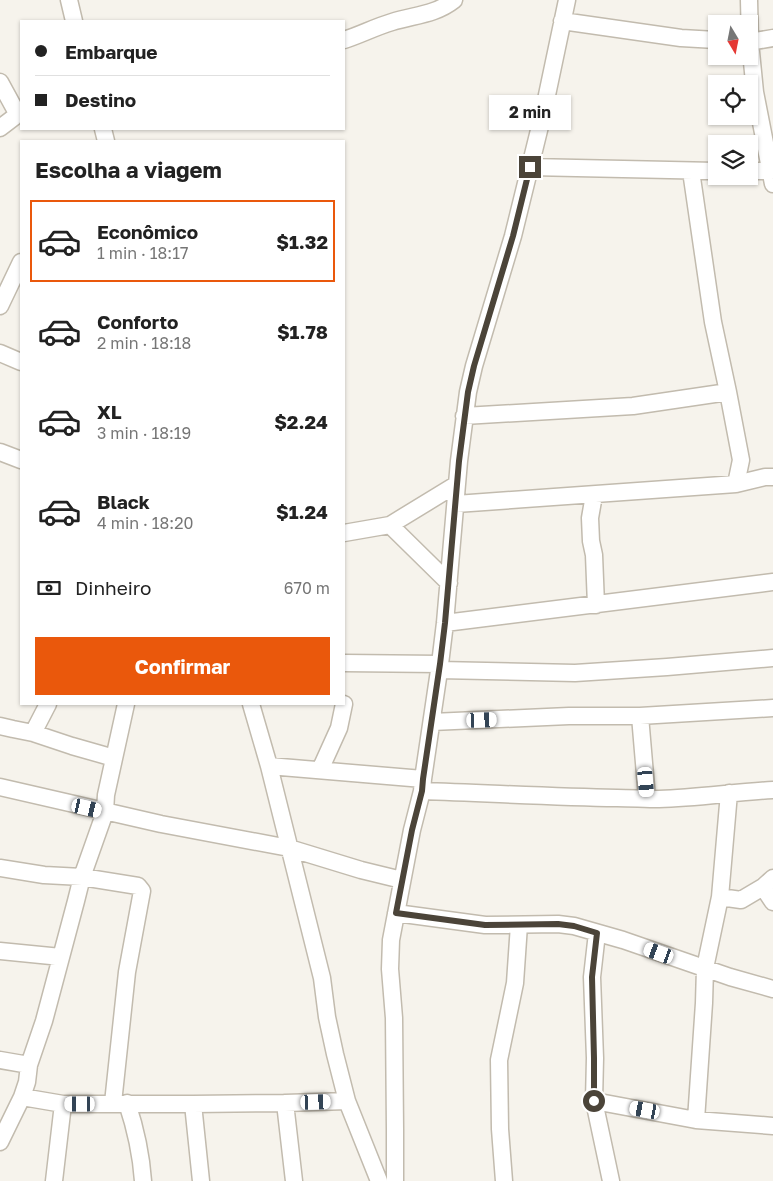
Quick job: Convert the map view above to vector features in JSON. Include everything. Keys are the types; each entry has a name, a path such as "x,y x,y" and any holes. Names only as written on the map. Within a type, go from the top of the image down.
{"street":[{"path":"69,0 74,20"},
{"path":"345,40 392,22 425,15 454,0"},
{"path":"394,1181 396,1130 394,1018 390,969 391,940 422,785 440,667 464,416 474,366 513,236 543,114 567,0"},
{"path":"749,0 749,15"},
{"path":"562,21 681,38 708,40"},
{"path":"758,41 773,38"},
{"path":"752,65 755,92 767,126 772,177 758,173"},
{"path":"0,82 19,114 0,128"},
{"path":"530,167 708,171"},
{"path":"691,171 713,322 741,460 736,484"},
{"path":"0,306 20,264"},
{"path":"0,353 20,362"},
{"path":"464,416 633,406 728,392"},
{"path":"0,452 20,460"},
{"path":"741,460 769,477"},
{"path":"456,504 736,484 769,477"},
{"path":"345,533 390,525 457,484"},
{"path":"594,494 590,518 596,605"},
{"path":"390,525 449,583"},
{"path":"445,623 773,582"},
{"path":"345,663 575,673 773,658"},
{"path":"33,733 47,705"},
{"path":"0,1142 22,1097 27,1082 29,1065 44,1021 82,877 105,812 106,795 126,705"},
{"path":"251,705 269,766 322,978 327,1017 347,1101 379,1181"},
{"path":"320,770 339,728 344,705"},
{"path":"432,722 569,716 640,716 773,708"},
{"path":"640,716 647,798"},
{"path":"0,726 33,733 114,758"},
{"path":"269,766 320,770 484,793 554,797 676,798 773,790"},
{"path":"0,787 105,812 290,848 361,870 402,880"},
{"path":"696,1120 705,968 720,897 729,793"},
{"path":"0,868 44,875 82,877 138,886 142,892 128,972 120,1103 135,1128 140,1150 143,1181"},
{"path":"720,897 741,900 768,882 773,902"},
{"path":"396,913 485,925 558,924 574,926 623,940 730,977 773,989"},
{"path":"504,1181 500,1129 499,1060 515,983 519,925"},
{"path":"597,933 592,977 594,1101 611,1181"},
{"path":"0,951 61,957"},
{"path":"0,1060 29,1065"},
{"path":"22,1097 63,1104 347,1101"},
{"path":"594,1101 696,1120 773,1126"},
{"path":"285,1103 294,1181"},
{"path":"54,1181 63,1104"},
{"path":"193,1104 200,1181"}],"route":[{"path":"530,167 513,236 468,392 459,461 445,623 432,722 422,791 412,830 396,913 485,925 558,924 574,926 597,933 592,977 594,1101"}]}
